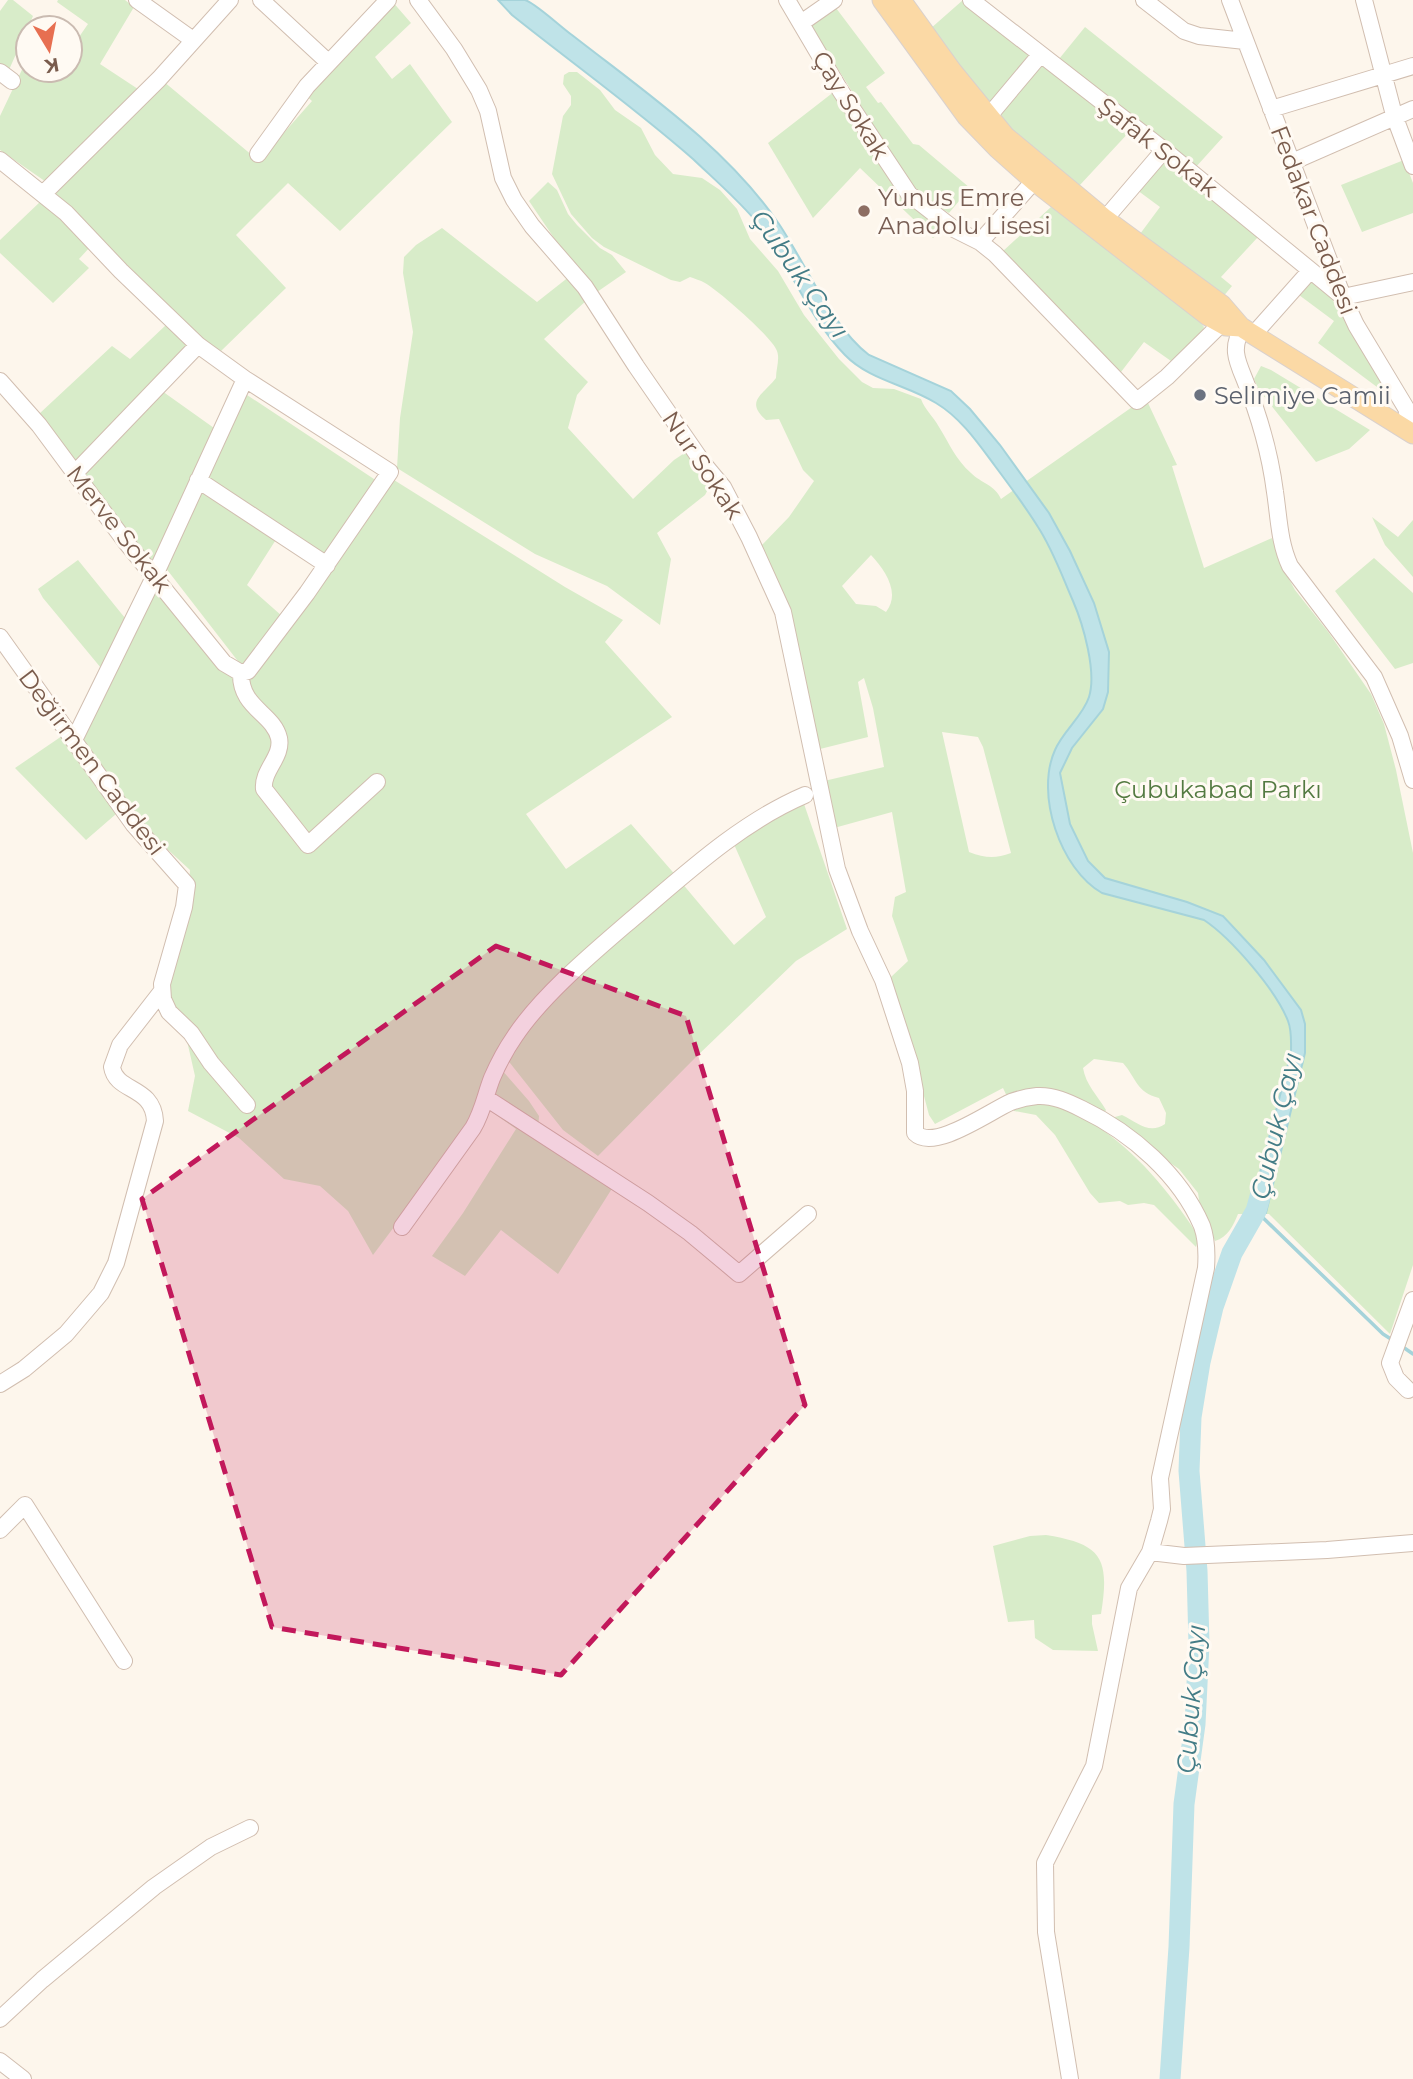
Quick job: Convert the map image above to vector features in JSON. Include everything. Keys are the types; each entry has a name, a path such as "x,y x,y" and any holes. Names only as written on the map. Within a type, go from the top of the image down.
{"main road":[{"path":"882,0 967,117 1034,181 1141,265 1413,433"},
{"path":"901,0 988,117 1028,158 1105,219 1222,305 1240,328"}],"street":[{"path":"137,0 193,40"},
{"path":"43,194 159,79 230,0"},
{"path":"261,0 328,62"},
{"path":"258,154 305,89 388,0"},
{"name":"Nur Sokak","path":"418,0 459,56 479,90 488,111 503,178 514,200 532,226 585,287 635,366 723,487 749,537 789,629 837,869 857,923 883,980 911,1063 915,1091 915,1133 926,1139 945,1135 1012,1102 1041,1096 1053,1097 1096,1115 1139,1145 1175,1184 1201,1225 1206,1245 1206,1268 1162,1463 1162,1509 1150,1552"},
{"name":"Çay Sokak","path":"787,0 859,120 909,194 954,229 981,242 995,254 1137,401 1167,377 1240,328"},
{"path":"801,23 834,0"},
{"name":"Şafak Sokak","path":"971,0 1164,150 1343,297"},
{"path":"1144,0 1184,31 1199,36 1245,41"},
{"name":"Fedakar Caddesi","path":"1230,0 1343,297 1356,325 1406,408 1413,433"},
{"path":"1364,0 1394,116 1413,166"},
{"path":"988,117 1040,55"},
{"path":"1271,109 1413,66"},
{"path":"1292,162 1413,109"},
{"path":"1105,219 1164,150"},
{"path":"0,160 78,225 121,271 198,345 245,379 390,472 327,565 248,671 241,673 243,692 279,737 279,747 265,775 264,789 307,845 377,782"},
{"path":"981,242 1034,181"},
{"path":"1310,271 1240,328 1235,340 1237,361 1257,410 1267,449 1282,546 1290,566 1374,677 1400,736 1413,780"},
{"path":"1343,297 1413,282"},
{"path":"75,474 198,345"},
{"path":"74,740 155,575 245,379"},
{"name":"Merve Sokak","path":"0,381 32,418 125,541 223,663 241,673"},
{"path":"198,480 327,565"},
{"name":"Değirmen Caddesi","path":"0,637 134,825 187,885 184,907 168,959 162,991"},
{"path":"402,1227 473,1128 483,1111 491,1079 516,1034 531,1016 645,907 740,832 805,795"},
{"path":"162,991 169,1012 191,1034 211,1063 247,1105"},
{"path":"0,1384 24,1370 79,1321 101,1293 116,1263 155,1121 150,1102 142,1093 115,1078 113,1064 120,1045 162,991"},
{"path":"486,1098 648,1203 690,1233 739,1274 808,1214"},
{"path":"1411,1392 1396,1378 1390,1363 1413,1300"},
{"path":"0,1530 25,1505 124,1661"},
{"path":"1070,2079 1046,1932 1045,1863 1094,1766 1129,1588 1150,1552 1184,1556 1413,1544"},
{"path":"0,2019 154,1887 211,1847 250,1828"},
{"path":"0,2061 23,2079"}],"highlighted area":[{"path":"496,946 686,1016 805,1405 561,1675 272,1627 142,1199"}],"green space":[{"path":"8,0 13,0 30,14 14,14 14,59 8,72 0,66 0,11"},
{"path":"125,0 134,7 100,64 141,91 49,184 0,150 0,116 15,84 84,84 84,30 88,24 84,21 84,14 74,14 57,2"},
{"path":"391,0 411,23 375,57 392,79 410,64 452,122 340,231 288,183 236,235 286,288 221,351 203,343 52,195 163,81 259,161 312,101 304,94"},
{"path":"963,0 1033,56 989,110 930,29"},
{"path":"836,8 885,73 866,87 913,144 919,145 970,188 949,213 919,195 811,26 812,22"},
{"path":"1085,27 1223,137 1195,168 1059,59"},
{"path":"1041,59 1132,129 1079,186 1017,137 997,114"},
{"name":"Çubukabad Parkı","path":"577,72 600,90 615,110 641,128 655,155 673,174 702,178 720,190 737,209 750,239 778,271 804,315 839,359 862,382 873,388 894,389 921,399 961,463 995,490 1001,499 1135,405 1148,403 1177,465 1172,466 1204,568 1272,538 1295,590 1371,694 1384,724 1413,853 1413,1265 1390,1334 1269,1214 1238,1214 1227,1234 1215,1241 1200,1207 1198,1193 1179,1169 1112,1123 1115,1117 1122,1115 1148,1128 1165,1124 1166,1113 1159,1098 1141,1089 1123,1063 1094,1059 1083,1068 1089,1085 1106,1110 1103,1115 1052,1101 1104,1131 1144,1166 1168,1193 1199,1237 1196,1247 1154,1205 1128,1205 1120,1201 1099,1203 1090,1193 1055,1135 1036,1115 1014,1111 1003,1088 935,1124 929,1115 890,986 891,977 908,961 892,916 895,897 906,892 892,812 834,828 824,781 884,767 873,708 864,678 858,682 868,737 820,749 807,693 760,547 789,517 814,481 803,470 779,419 766,420 757,408 758,398 776,378 777,351 756,326 705,283 690,277 680,282 671,280 604,247 592,238 571,214 552,174 563,116 571,105 571,96 563,84 564,75","holes":["871,555 886,575 892,590 886,612 876,606 856,604 842,586","942,732 978,737 1011,853 990,857 969,852"]},
{"path":"835,91 943,229 933,238 860,168 813,218 768,143"},
{"path":"1165,156 1258,237 1221,277 1232,286 1222,298 1140,234 1160,207 1137,190"},
{"path":"1404,160 1413,183 1413,213 1362,232 1341,185"},
{"path":"548,182 557,190 568,214 577,225 600,248 612,255 626,272 597,292 554,238 529,201"},
{"path":"41,201 90,247 79,259 89,268 53,303 0,253 0,240"},
{"path":"1051,207 1196,317 1204,327 1202,333 1171,361 1144,342 1121,372 1002,252"},
{"path":"442,228 537,302 570,276 587,300 544,339 588,382 577,395 568,428 633,499 686,452 712,482 705,495 657,533 671,559 660,625 607,586 535,554 397,468 400,418 413,332 403,273 404,257 416,245"},
{"path":"1313,280 1328,293 1387,383 1381,390 1318,343 1334,321 1299,295"},
{"path":"166,325 190,348 77,466 39,414 112,346 130,359"},
{"path":"1261,366 1370,430 1349,449 1316,462 1259,390 1254,379"},
{"path":"162,391 214,428 154,565 81,474"},
{"path":"244,393 380,483 326,557 205,480"},
{"path":"394,480 623,620 605,642 672,717 526,814 566,869 631,824 678,878 546,996 478,1115 373,1255 348,1211 320,1186 284,1179 239,1138 188,1111 195,1076 185,1032 167,992 188,901 190,870 139,823 81,741 157,583 243,679"},
{"path":"199,486 277,538 247,585 282,616 244,669 165,567"},
{"path":"1372,517 1398,537 1413,520 1413,577 1385,545"},
{"path":"1374,558 1413,593 1413,663 1395,669 1335,591"},
{"path":"78,560 125,618 101,668 38,589"},
{"path":"62,736 116,814 86,840 15,768"},
{"path":"803,801 847,929 796,961 598,1156 563,1130 506,1058 522,1034 564,988 681,882 734,945 766,917 733,842"},
{"path":"501,1069 539,1116 538,1133 613,1187 558,1274 501,1230 465,1276 432,1256 463,1213 516,1129 488,1109"},
{"path":"1046,1535 1079,1543 1098,1557 1104,1579 1104,1595 1101,1614 1092,1615 1092,1624 1098,1651 1053,1650 1035,1638 1034,1620 1008,1622 993,1546 1030,1536"}],"water":[{"path":"498,0 525,0 535,5 709,145 735,170 779,224 831,312 856,343 869,355 951,391 1000,445 1049,513 1094,603 1109,652 1108,692 1103,709 1072,748 1060,773 1070,824 1088,861 1105,878 1187,902 1223,916 1264,960 1301,1010 1305,1024 1305,1053 1266,1213 1250,1211 1291,1053 1289,1025 1282,1008 1263,980 1215,928 1204,920 1102,893 1087,882 1063,849 1050,808 1050,768 1055,750 1089,697 1090,662 1077,611 1053,554 1038,527 982,449 953,416 925,397 865,371 845,355 820,323 767,236 733,196 671,140 512,15"}],"waterway":[{"name":"Çubuk Çayı","path":"1170,2079 1179,1947 1184,1804 1195,1724 1199,1644 1197,1571 1189,1471 1191,1417 1213,1307 1232,1253 1256,1211 1263,1186"},
{"path":"1256,1211 1383,1334 1394,1341"},
{"path":"1400,1345 1413,1354"}],"place":[{"name":"Yunus Emre Anadolu Lisesi","path":"864,211"},
{"name":"Selimiye Camii","path":"1200,395"}]}
